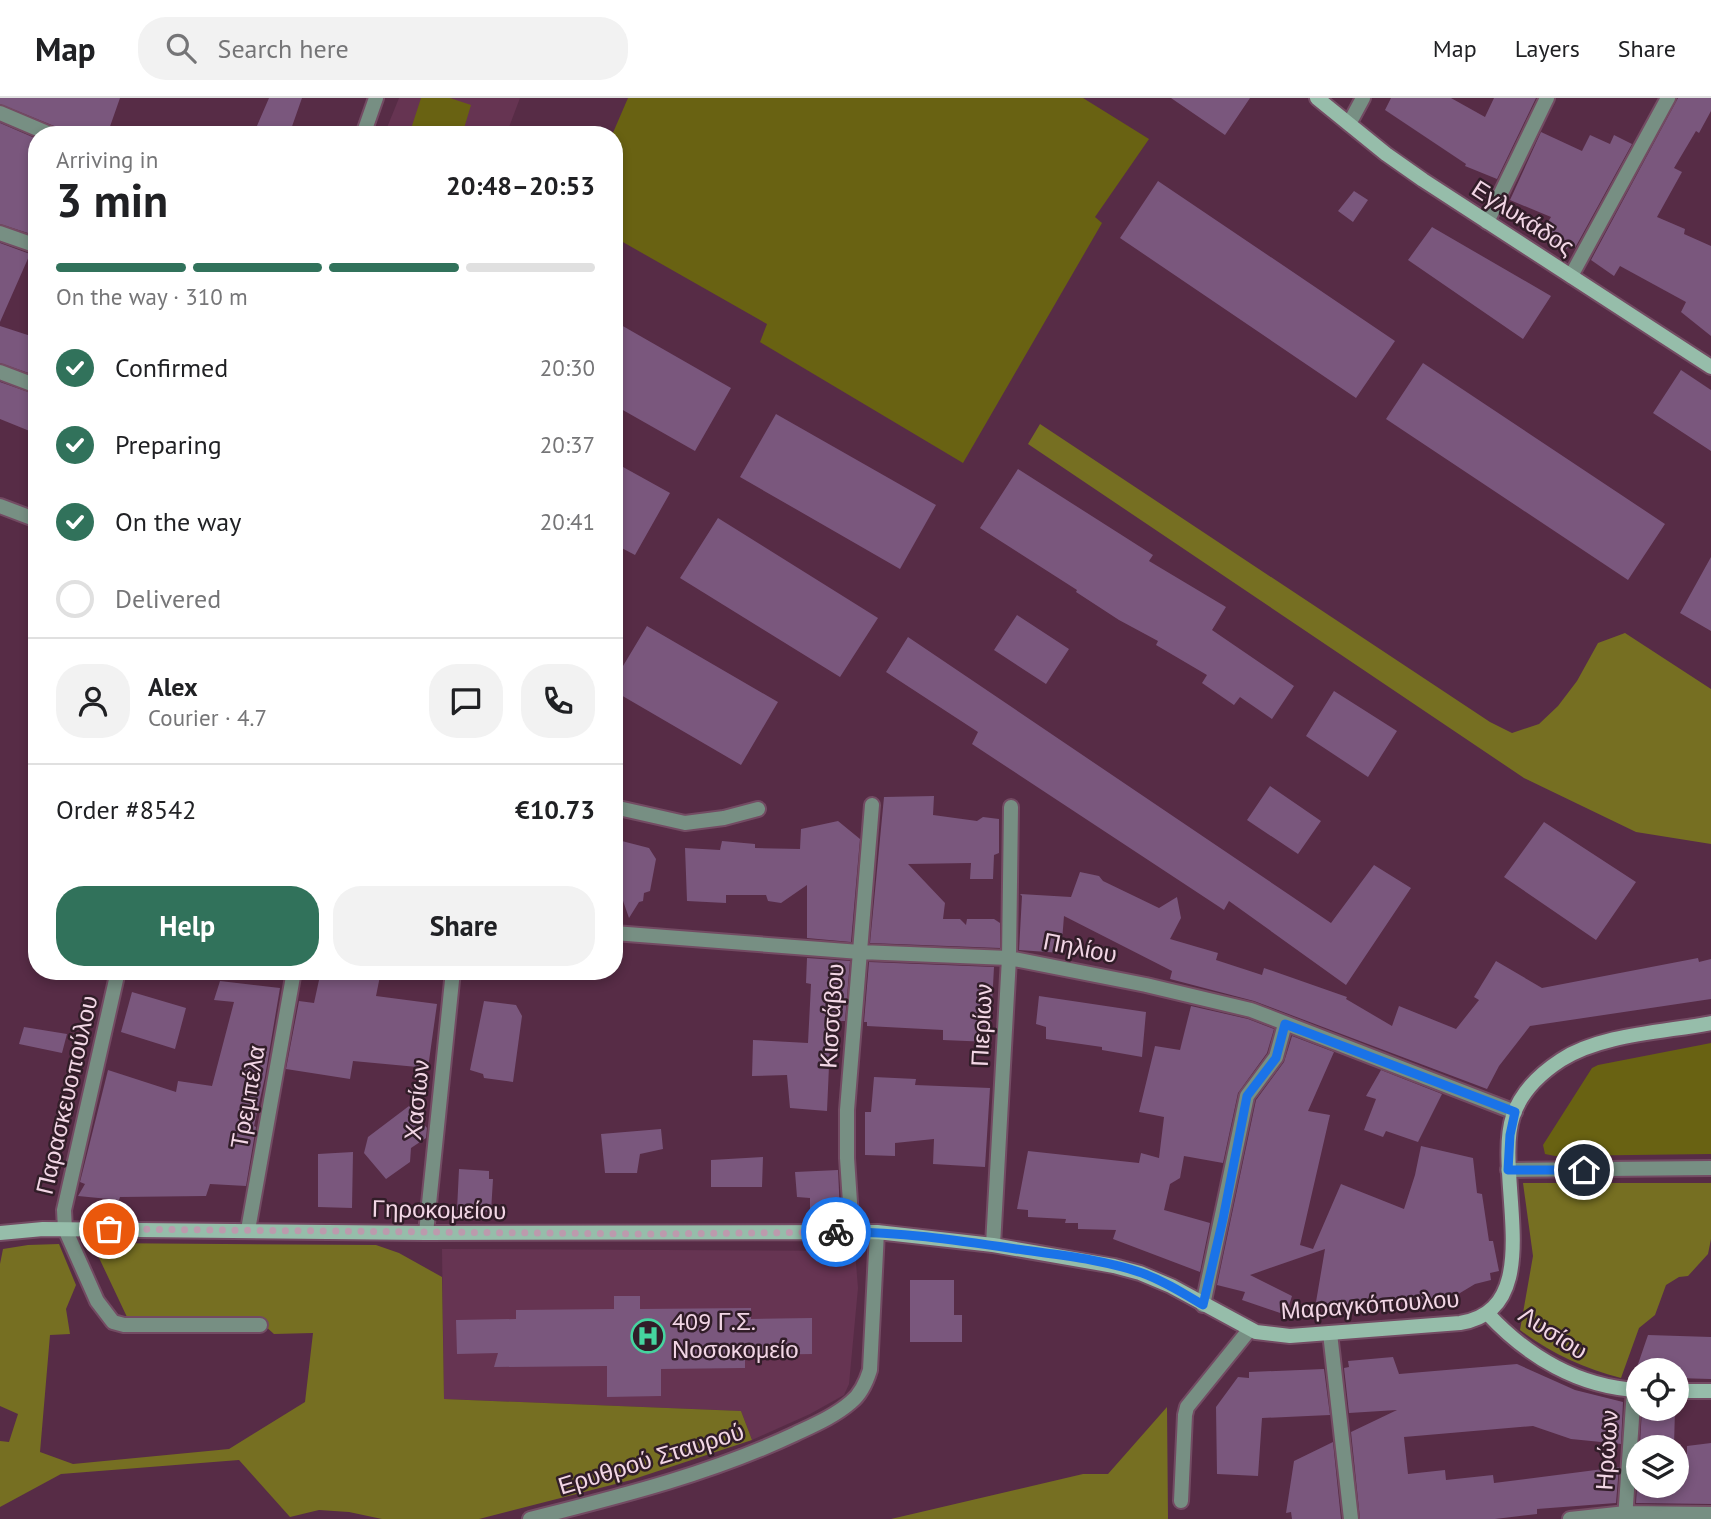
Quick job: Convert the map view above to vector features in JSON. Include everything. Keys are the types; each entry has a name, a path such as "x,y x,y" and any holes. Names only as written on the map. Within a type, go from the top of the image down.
{"main road":[{"name":"Εγλυκάδος","path":"1317,98 1414,174 1711,367"},
{"name":"Μαραγκόπουλου","path":"877,1232 993,1245 1079,1259 1140,1273 1171,1286 1250,1329 1270,1335 1290,1336 1473,1321 1488,1314 1498,1303 1511,1269 1513,1243 1508,1170 1510,1135 1515,1112 1538,1078 1576,1052 1615,1040 1711,1023"},
{"name":"Γηροκομείου","path":"0,1233 65,1229 426,1233 877,1232"},
{"name":"Λυσίου","path":"1488,1314 1512,1338 1557,1368 1592,1383 1626,1388"},
{"path":"1689,1391 1711,1391"}],"street":[{"path":"366,126 376,98"},
{"path":"1349,124 1363,98"},
{"path":"1488,222 1547,98"},
{"path":"1570,276 1668,98"},
{"path":"0,113 31,126"},
{"path":"0,233 28,243"},
{"path":"0,373 28,383"},
{"path":"0,506 28,517"},
{"name":"Κισσάβου","path":"852,1232 846,1158 847,1123 872,805"},
{"name":"Πιερίων","path":"993,1245 1009,958 1011,807"},
{"path":"623,809 685,823 724,818 758,809"},
{"name":"Πηλίου","path":"623,934 860,952 1009,958 1146,985 1238,1006 1515,1112"},
{"name":"Παρασκευοπούλου","path":"116,980 64,1210 65,1229 97,1301 113,1322 124,1325 260,1325"},
{"name":"Τρεμπέλα","path":"248,1230 292,980"},
{"name":"Χασίων","path":"426,1233 452,980"},
{"path":"1203,1305 1247,1096 1276,1058 1285,1024"},
{"path":"1508,1170 1711,1168"},
{"name":"Ερυθρού Σταυρού","path":"530,1519 670,1483 722,1465 816,1424 852,1401 862,1390 870,1370 877,1232"},
{"path":"1181,1501 1187,1407 1250,1329"},
{"path":"1330,1333 1351,1519"},
{"name":"Ηρώων","path":"1626,1516 1634,1421"},
{"path":"1570,1519 1711,1514"}],"shaded area":[{"path":"399,98 520,98 509,126 388,126"},
{"path":"421,98 450,98 471,105 465,126 412,126"},
{"path":"628,98 1083,98 1149,139 1095,217 1102,223 963,463 760,342 767,324 623,242 623,126 616,126"},
{"path":"1040,424 1490,722 1512,733 1539,724 1558,706 1577,681 1598,643 1625,633 1711,689 1711,844 1636,832 1524,778 1028,444"},
{"path":"1711,1043 1711,1154 1545,1154 1543,1145 1592,1068"},
{"path":"1523,1183 1711,1183 1711,1239 1708,1254 1688,1276 1679,1277 1666,1285 1655,1315 1639,1328 1621,1378 1568,1359 1520,1330 1533,1256"},
{"path":"92,1243 376,1245 399,1253 442,1277 444,1399 741,1411 752,1440 631,1480 479,1519 382,1519 349,1512 319,1510 290,1517 239,1460 61,1474 0,1507 0,1441 9,1442 18,1414 0,1406 0,1264 3,1249 59,1244 76,1285 66,1309 70,1334 50,1335 40,1452 73,1464 229,1449 305,1402 313,1333 274,1334 255,1317 127,1317"},
{"name":"409 Γ.Σ. Νοσοκομείο","path":"442,1249 855,1251 858,1288 849,1384 844,1395 810,1414 752,1440 741,1411 444,1399"},
{"path":"1167,1407 1168,1519 891,1519 1083,1474 1108,1474"}],"building":[{"path":"0,98 120,98 110,126 54,126 0,104"},
{"path":"269,98 302,98 292,126 257,126"},
{"path":"1171,98 1250,98 1225,135"},
{"path":"1391,98 1451,98 1485,117 1494,98 1536,98 1497,179 1465,166 1466,164 1385,110"},
{"path":"1678,98 1711,98 1711,111 1674,168 1682,172 1657,217 1685,229 1684,234 1711,246 1711,336 1681,312 1686,302 1620,266 1614,276 1591,260"},
{"path":"0,123 28,135 28,233 0,224"},
{"path":"1541,132 1582,151 1590,135 1610,144 1614,135 1632,144 1575,248 1569,244 1567,249 1540,235 1551,217 1510,200"},
{"path":"1158,181 1395,341 1356,398 1120,238"},
{"path":"1354,191 1368,200 1353,222 1338,211"},
{"path":"1432,227 1551,296 1523,339 1408,260"},
{"path":"0,243 28,253 28,259 0,322"},
{"path":"0,326 28,335 28,373 0,363"},
{"path":"623,326 731,388 695,451 623,410"},
{"path":"1423,363 1665,524 1628,580 1386,419"},
{"path":"1681,370 1711,390 1711,451 1653,413"},
{"path":"0,382 28,392 28,430 0,419"},
{"path":"776,414 936,505 900,569 740,477"},
{"path":"623,467 670,493 635,555 623,549"},
{"path":"1018,469 1153,555 1149,561 1226,607 1212,630 1294,686 1272,719 1240,697 1234,705 1202,683 1207,675 1156,645 1158,641 1119,620 980,528"},
{"path":"718,518 878,618 840,677 680,578"},
{"path":"1711,557 1711,631 1680,613"},
{"path":"1017,615 1069,649 1046,684 994,650"},
{"path":"647,626 778,702 741,765 623,696 623,666"},
{"path":"908,637 1331,923 1374,865 1411,888 1346,985 1229,901 1224,910 972,744 978,732 886,672"},
{"path":"1334,691 1397,731 1368,777 1306,736"},
{"path":"1270,786 1321,821 1298,854 1247,820"},
{"path":"934,796 933,815 977,821 983,817 999,819 999,853 994,855 993,879 970,879 971,863 908,864 945,903 943,919 960,919 966,925 967,919 994,919 1000,923 1000,948 870,943 884,797"},
{"path":"838,821 860,839 851,942 807,938 807,885 781,903 768,901 766,895 726,895 726,903 687,901 685,848 720,850 722,841 755,844 755,848 800,849 801,829"},
{"path":"1544,822 1636,882 1596,940 1504,877"},
{"path":"623,841 649,848 656,859 650,891 644,893 643,901 639,902 629,918 623,901"},
{"path":"1080,872 1099,876 1103,881 1159,908 1177,897 1181,918 1170,939 1218,953 1216,960 1262,975 1264,968 1347,997 1346,999 1392,1026 1399,1006 1456,1029 1479,1000 1474,997 1496,961 1542,988 1698,958 1699,962 1711,959 1711,999 1530,1026 1499,1066 1487,1089 1254,1001 1170,979 1172,971 1064,916 1061,953 1019,950 1020,894 1071,897"},
{"path":"807,958 850,961 845,1021 831,1021 827,1111 790,1108 787,1075 752,1076 753,1040 808,1043 811,984 806,983"},
{"path":"869,962 994,967 990,1042 943,1040 943,1030 867,1026 867,1022 864,1022"},
{"path":"319,980 379,980 376,996 437,1004 428,1068 353,1061 350,1079 286,1069 299,1001 314,1003"},
{"path":"220,981 280,988 254,1126 256,1127 246,1186 210,1184 206,1196 120,1197 119,1200 78,1196 85,1184 80,1182 108,1070 176,1092 178,1081 212,1086 234,1002 214,1000"},
{"path":"132,992 186,1008 175,1049 121,1032"},
{"path":"1039,996 1146,1012 1142,1057 1102,1050 1102,1047 1046,1039 1046,1027 1036,1024"},
{"path":"484,1001 516,1005 522,1016 513,1082 484,1078 483,1074 470,1070"},
{"path":"1191,1006 1248,1019 1274,1029 1267,1053 1238,1093 1223,1163 1184,1156 1180,1178 1170,1184 1164,1210 1210,1223 1200,1272 1113,1239 1116,1230 1078,1229 1078,1223 1065,1223 1066,1219 1028,1217 1028,1210 1017,1209 1028,1151 1139,1163 1141,1153 1159,1158 1164,1117 1139,1112 1155,1046 1180,1050"},
{"path":"24,1027 67,1034 62,1053 19,1044"},
{"path":"1292,1036 1334,1052 1308,1111 1330,1115 1300,1245 1313,1249 1341,1184 1404,1209 1421,1146 1473,1158 1477,1193 1482,1194 1489,1241 1493,1241 1499,1271 1490,1273 1491,1280 1475,1284 1455,1296 1342,1306 1316,1302 1325,1249 1250,1275 1292,1296 1286,1315 1242,1300 1245,1292 1217,1285 1256,1100 1284,1062"},
{"path":"1381,1070 1442,1094 1418,1142 1386,1131 1383,1137 1364,1130 1376,1099 1366,1096"},
{"path":"874,1077 916,1079 915,1085 990,1088 985,1167 933,1164 934,1139 895,1143 895,1156 865,1155 865,1112 871,1112"},
{"path":"409,1106 427,1128 426,1138 411,1148 410,1162 386,1179 364,1153 368,1137"},
{"path":"661,1129 663,1149 640,1154 637,1173 605,1173 601,1134"},
{"path":"353,1152 352,1208 318,1207 318,1154"},
{"path":"763,1157 762,1187 711,1187 711,1160"},
{"path":"459,1169 489,1171 489,1179 493,1179 491,1212 457,1210"},
{"path":"838,1170 840,1212 810,1211 810,1198 797,1197 795,1172"},
{"path":"910,1280 954,1280 954,1315 962,1315 962,1342 910,1342"},
{"path":"614,1296 640,1296 640,1309 751,1308 751,1319 812,1318 812,1354 745,1355 745,1368 661,1369 661,1396 607,1397 607,1366 494,1367 498,1353 457,1354 456,1320 516,1319 516,1310 614,1309"},
{"path":"1648,1335 1711,1337 1711,1379 1689,1378 1689,1358 1640,1358"},
{"path":"1393,1357 1399,1374 1517,1364 1575,1390 1623,1402 1621,1444 1571,1439 1533,1426 1404,1437 1408,1474 1445,1470 1446,1480 1493,1475 1494,1483 1619,1467 1616,1503 1537,1509 1537,1514 1495,1519 1360,1519 1351,1432 1397,1410 1349,1413 1344,1368 1349,1367 1348,1361"},
{"path":"1324,1369 1330,1415 1262,1418 1258,1476 1217,1474 1216,1407 1238,1377 1249,1378 1249,1372"},
{"path":"1641,1421 1675,1421 1674,1435 1641,1435"},
{"path":"1333,1442 1341,1519 1292,1519 1291,1512 1286,1513 1294,1461"},
{"path":"1711,1443 1711,1504 1636,1503 1636,1498 1689,1498 1689,1446"}],"way so far":[{"path":"109,1229 647,1234 836,1232"}],"place":[{"name":"409 Γ.Σ. Νοσοκομείο","path":"648,1336"}],"route":[{"path":"836,1232 877,1232 957,1240 1091,1261 1140,1273 1171,1286 1203,1305 1247,1096 1276,1058 1285,1024 1515,1112 1511,1125 1508,1170 1584,1170"}]}
